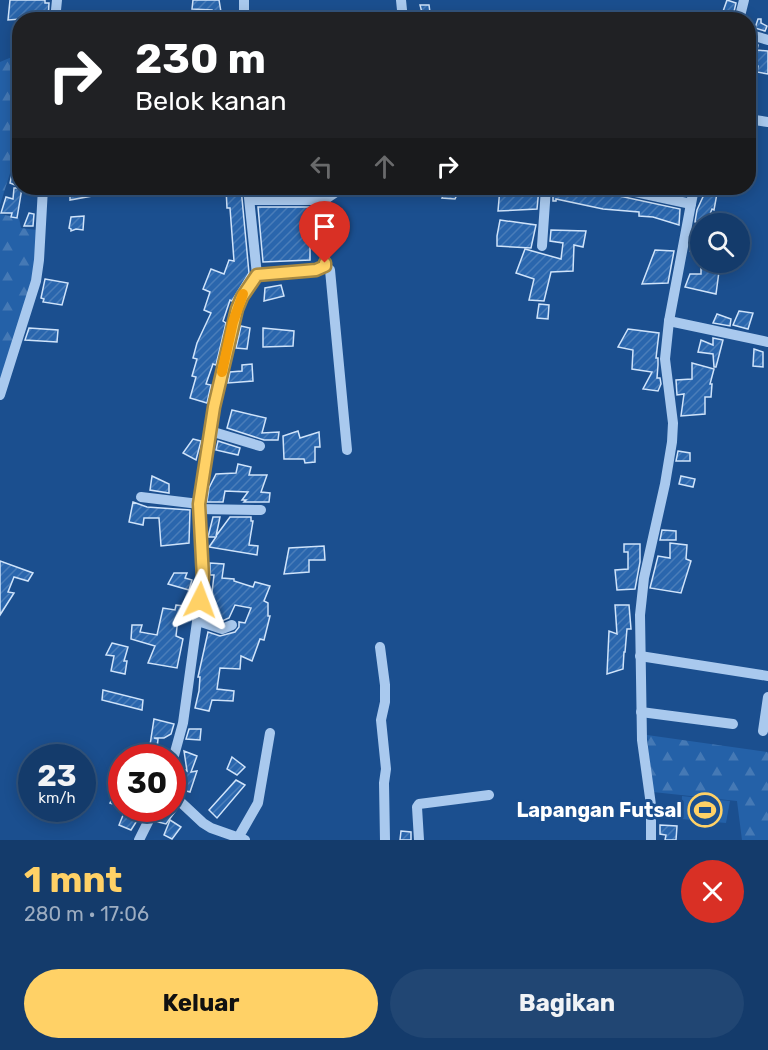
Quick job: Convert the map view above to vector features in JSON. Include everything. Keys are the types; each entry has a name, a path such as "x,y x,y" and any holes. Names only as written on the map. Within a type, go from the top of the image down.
{"street":[{"path":"0,395 36,281 43,195"},
{"path":"177,744 183,723 203,578 199,506 210,431 237,309 257,275 249,195"},
{"path":"294,195 294,200"},
{"path":"250,200 324,200 332,195"},
{"path":"542,246 546,195"},
{"path":"650,195 692,204"},
{"path":"651,840 651,805 642,741 640,615 644,578 672,442 673,423 665,359 669,321 693,195"},
{"path":"324,200 325,266"},
{"path":"257,275 316,270 325,266"},
{"path":"325,266 330,270 347,450"},
{"path":"669,321 768,342"},
{"path":"210,431 260,446"},
{"path":"141,497 199,506 261,510"},
{"path":"198,621 222,628 232,625"},
{"path":"380,647 385,685 385,702 381,720 386,769 384,783 385,840"},
{"path":"640,656 768,676"},
{"path":"763,730 768,697"},
{"path":"641,712 733,724"},
{"path":"186,807 211,828 241,839 258,803 270,733"},
{"path":"419,840 418,804 489,795"},
{"path":"139,840 148,822"}],"green space":[{"path":"12,57 11,170 0,205 0,62"},
{"path":"0,214 19,218 21,228 37,230 37,272 0,381"},
{"path":"647,735 768,752 768,840 742,840 737,801 653,792"},
{"name":"Lapangan Futsal","path":"682,796 730,801 726,823 681,819"}],"building":[{"path":"10,0 45,0 45,3 49,3 48,12 12,12 12,20 8,20"},
{"path":"193,0 219,0 221,12 212,12 212,10 192,9"},
{"path":"727,0 736,3 734,12 723,12"},
{"path":"420,5 429,5 430,12 422,12"},
{"path":"758,19 761,19 761,23 767,26 765,31 756,28"},
{"path":"756,44 758,45 757,50 768,51 768,74 757,72 758,66 756,66"},
{"path":"13,195 21,195 17,218 11,217 12,213 1,213 6,197 13,199"},
{"path":"70,195 92,195 92,196 70,200"},
{"path":"226,195 242,195 249,273 232,301 230,300 223,321 226,323 216,365 213,364 206,384 211,385 207,403 190,398 196,377 192,376 197,359 193,358 197,343 211,313 204,310 210,292 203,289 211,269 224,274 229,260 234,261 230,208 227,208"},
{"path":"444,195 457,195 455,199 442,198"},
{"path":"499,195 538,195 537,209 498,211"},
{"path":"553,195 615,195 680,209 679,225 653,217 639,216 639,212 603,209 556,199 553,201"},
{"path":"704,195 717,195 714,210 712,209 710,213 696,213"},
{"path":"258,207 317,207 317,241 310,242 310,260 263,262"},
{"path":"29,213 34,214 33,226 24,226"},
{"path":"84,216 83,230 71,231 69,228 71,217"},
{"path":"500,220 536,225 531,248 497,246"},
{"path":"551,230 586,231 583,247 574,245 573,271 551,272 544,301 529,300 534,279 516,273 525,249 561,259 563,243 550,241"},
{"path":"655,250 674,251 668,283 642,284"},
{"path":"719,273 716,294 685,287 690,274"},
{"path":"45,279 68,283 62,305 43,302 44,299 41,298"},
{"path":"281,285 284,296 264,301 265,288"},
{"path":"539,304 549,305 548,319 537,318"},
{"path":"739,311 753,313 748,329 733,325"},
{"path":"717,314 731,319 730,326 713,323"},
{"path":"241,326 250,328 247,349 236,348"},
{"path":"29,328 58,330 57,342 25,340"},
{"path":"263,328 294,331 293,346 263,347"},
{"path":"628,329 659,333 656,358 658,358 657,378 660,378 661,384 658,391 643,389 652,372 632,369 633,350 618,347"},
{"path":"713,338 723,340 716,367 714,367 713,354 698,352 701,340 713,345"},
{"path":"754,349 763,352 763,367 753,366"},
{"path":"692,363 714,369 710,384 712,384 711,397 705,397 705,414 681,416 684,394 677,395 676,380 692,379"},
{"path":"252,364 253,381 228,383 230,372 242,371 242,365"},
{"path":"232,410 266,418 262,433 279,432 278,440 264,440 227,428"},
{"path":"298,431 300,438 319,432 320,447 315,447 315,462 305,463 304,459 284,459 283,436"},
{"path":"193,439 201,441 196,460 183,453"},
{"path":"218,441 240,448 238,455 216,450"},
{"path":"678,451 690,453 690,461 676,461"},
{"path":"238,464 251,467 249,475 267,475 261,492 270,493 269,502 244,502 246,500 242,500 248,492 225,491 223,502 207,502 209,488 216,474 236,473"},
{"path":"152,476 169,484 169,493 150,490"},
{"path":"681,476 695,479 693,487 679,484"},
{"path":"133,502 147,507 190,510 189,543 161,546 159,518 144,518 143,525 129,522"},
{"path":"213,517 220,517 216,536 230,517 251,517 253,521 249,545 258,546 257,555 209,547 216,537 208,537"},
{"path":"662,530 676,531 676,540 660,540"},
{"path":"670,543 687,545 686,559 691,561 681,593 650,588 658,556 670,558"},
{"path":"624,544 640,544 640,562 635,589 617,590 615,570 628,569 628,552 624,552"},
{"path":"324,546 325,560 309,560 309,572 284,574 289,548"},
{"path":"0,561 33,573 28,581 14,577 8,592 14,593 0,615"},
{"path":"210,563 224,564 222,578 234,579 234,581 253,587 255,582 270,586 264,601 268,603 268,616 270,616 264,640 260,639 252,661 241,656 240,669 220,668 217,689 234,691 233,701 212,700 209,711 195,708 199,691 200,677 198,677 208,632 220,636 235,632 239,627 239,622 245,623 251,608 235,605 229,618 222,621 212,618 214,610 206,608 208,600 211,601 214,575 210,575"},
{"path":"174,573 187,573 185,578 192,580 189,590 168,584"},
{"path":"176,605 191,607 190,620 178,618 176,636 183,639 177,668 148,663 155,646 131,639 132,625 142,625 140,632 157,635 163,608 175,610"},
{"path":"615,605 629,605 631,629 627,629 623,669 607,674 609,631 617,634"},
{"path":"112,643 128,647 124,661 127,661 125,674 111,671 114,656 106,655"},
{"path":"103,690 143,700 142,710 102,700"},
{"path":"154,719 174,724 171,734 164,738 154,738 158,739 157,744 150,744"},
{"path":"189,729 201,729 200,740 186,739"},
{"path":"186,752 197,756 191,772 197,771 190,792 186,791"},
{"path":"232,757 245,767 237,775 227,769"},
{"path":"236,780 245,785 217,818 209,810"},
{"path":"120,822 136,822 131,830 119,825"},
{"path":"169,822 181,827 172,839 164,835"},
{"path":"660,825 677,826 676,840 665,840 666,835 660,834"},
{"path":"401,831 411,832 411,840 400,840"}],"slow traffic":[{"path":"222,372 233,322 243,294"}],"place":[{"name":"Lapangan Futsal","path":"705,810"}],"route":[{"path":"200,600 203,578 198,509 214,407 237,309 248,286 257,275 316,270 325,266 325,263"}]}
